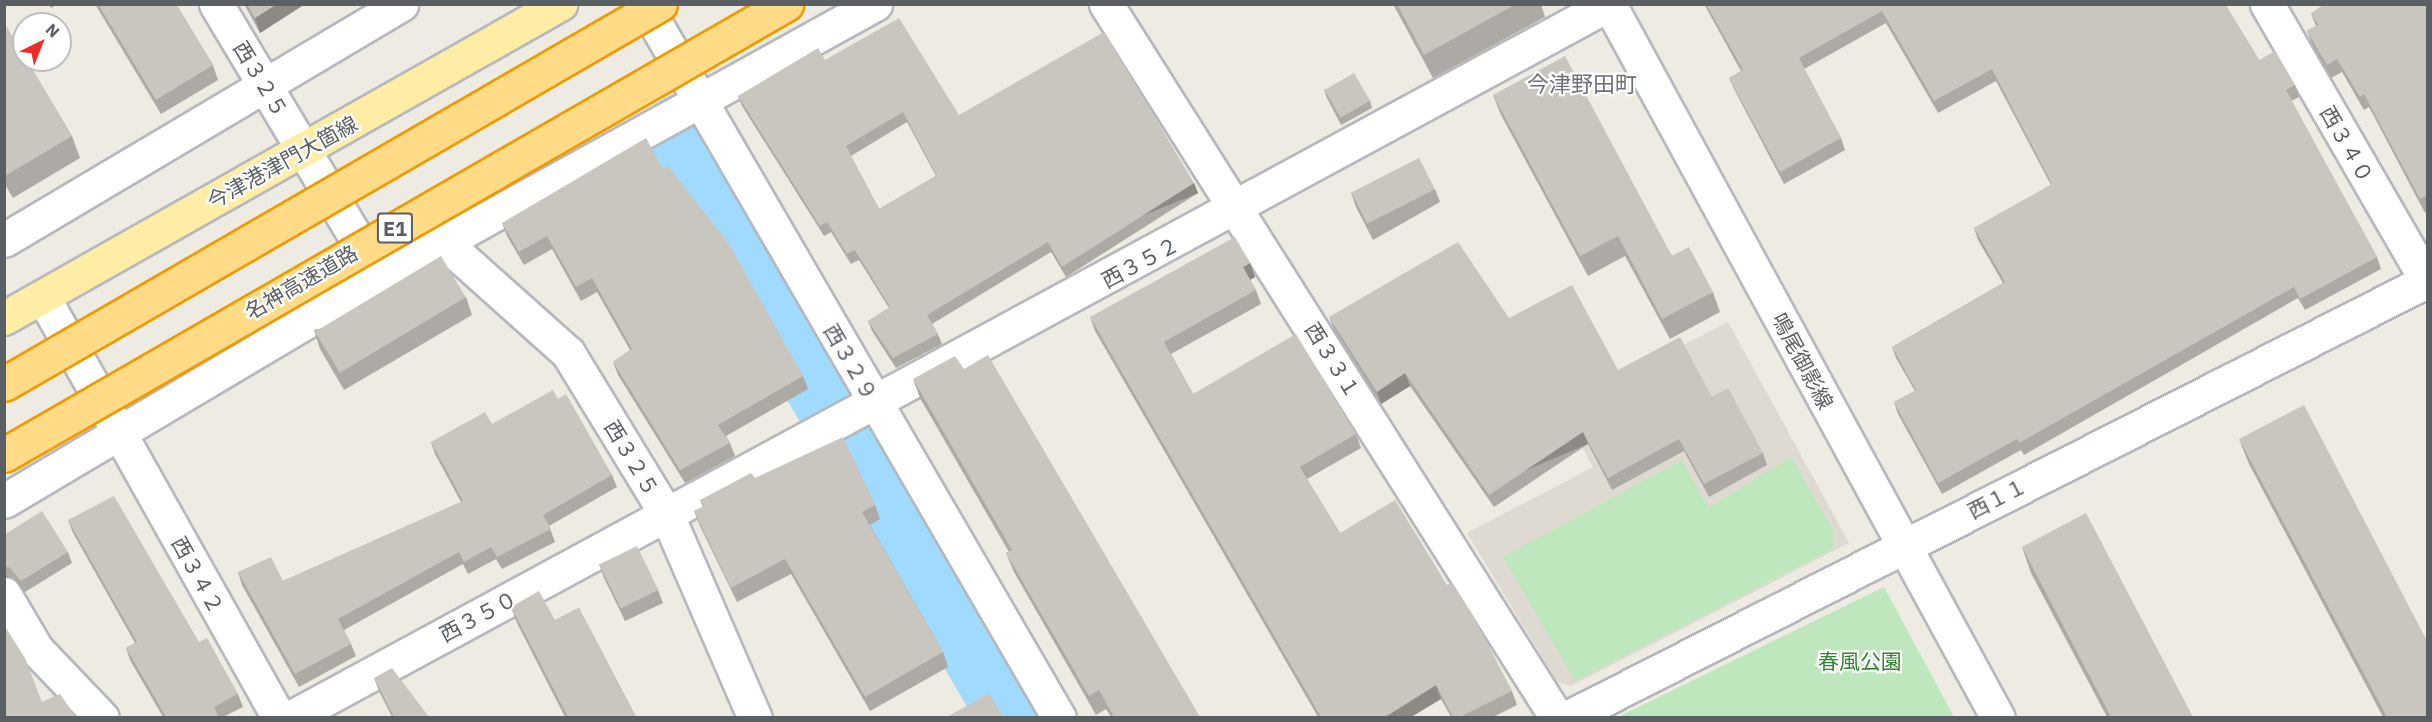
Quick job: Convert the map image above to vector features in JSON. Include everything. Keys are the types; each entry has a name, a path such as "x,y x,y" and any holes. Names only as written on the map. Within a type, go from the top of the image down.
{"highway":[{"path":"4,384 660,4"},
{"name":"名神高速道路","path":"4,454 786,4"}],"main road":[{"name":"今津港津門大箇線","path":"4,318 560,4"}],"street":[{"name":"西３２５","path":"216,4 305,150 379,278"},
{"path":"4,240 401,4"},
{"name":"西３２９","path":"644,4 873,404 1059,717"},
{"path":"4,501 379,278 445,243 698,98 875,4"},
{"name":"西３３１","path":"1106,4 1238,209 1557,717"},
{"name":"西３４０","path":"2267,4 2427,281"},
{"name":"西３５２","path":"667,515 1238,209 1609,5"},
{"name":"鳴尾御影線","path":"1609,5 1998,717"},
{"name":"西３２５","path":"445,243 568,353 667,515 755,717"},
{"name":"西１１","path":"1567,717 2427,281"},
{"name":"西３４２","path":"43,297 122,430 195,574 279,717"},
{"name":"西３５０","path":"290,717 667,515"},
{"path":"4,594 38,650 102,717"}],"shaded area":[{"path":"1728,322 1849,543 1571,686 1557,682 1467,533 1593,467 1561,408"}],"green space":[{"path":"1791,457 1833,530 1833,549 1575,681 1503,557 1682,460 1708,508"},
{"name":"春風公園","path":"1884,587 1954,717 1618,717"}],"building":[{"path":"98,4 176,4 213,65 156,100"},
{"path":"247,4 277,4 255,18"},
{"path":"1397,4 1516,4 1424,55"},
{"path":"1706,4 2225,4 2259,60 2275,51 2295,85 2286,90 2377,257 2300,299 2294,287 2019,443 2017,439 1938,483 1894,402 1916,390 1892,347 2005,282 1974,228 2052,184 1992,69 1934,101 1882,11 1799,58 1841,138 1780,172 1729,78 1743,70"},
{"path":"2325,4 2427,4 2427,199 2426,196 2420,199 2364,94 2360,97 2337,59 2327,65 2307,31 2318,25 2311,13"},
{"path":"899,18 959,115 1104,32 1194,183 1062,267 1048,242 927,315 938,334 893,358 868,321 890,307 855,250 847,254 827,222 820,226 738,96 818,48 825,60","holes":["903,112 937,176 879,209 846,146"]},
{"path":"4,23 12,36 12,72 34,72 72,136 4,175"},
{"path":"1565,56 1672,256 1689,247 1713,292 1662,319 1618,236 1580,256 1493,95"},
{"path":"1354,73 1370,101 1341,118 1325,90"},
{"path":"646,138 663,169 668,166 729,244 803,376 718,425 730,443 680,470 613,362 632,349 592,278 576,287 547,236 519,252 502,223"},
{"path":"1419,158 1435,189 1367,224 1351,193"},
{"path":"1235,237 1250,263 1243,267 1256,290 1164,342 1193,394 1296,334 1356,434 1300,467 1340,533 1395,500 1447,585 1451,583 1471,612 1512,691 1460,717 1453,717 1436,685 1385,717 1321,717 1090,317"},
{"path":"1458,242 1509,318 1572,285 1618,370 1680,337 1712,397 1728,388 1763,453 1704,484 1679,439 1608,478 1583,432 1489,495 1405,373 1377,392 1329,317"},
{"path":"441,256 466,297 340,373 315,332"},
{"path":"988,355 1200,717 1114,717 1099,690 1089,696 1006,553 1012,550 913,379 955,356 964,369"},
{"path":"553,390 558,399 566,394 612,475 543,515 551,529 497,557 491,547 464,562 459,552 338,619 351,644 295,674 238,572 271,557 283,581 463,501 431,442 485,412 492,424"},
{"path":"2304,405 2427,641 2427,717 2387,717 2239,439"},
{"path":"843,437 875,505 862,512 943,652 865,697 785,559 731,588 694,511 704,506 700,500 751,473 755,478"},
{"path":"114,496 199,642 207,638 238,694 214,707 219,717 166,717 126,648 137,642 68,520"},
{"path":"42,511 68,552 21,581 9,567 4,567 4,535"},
{"path":"2086,513 2193,717 2111,717 2022,547"},
{"path":"637,546 658,590 621,608 599,564"},
{"path":"539,591 555,620 579,608 635,716 568,717 511,607"},
{"path":"4,625 25,658 42,702 60,694 76,717 4,717"},
{"path":"392,668 429,717 394,717 374,678"},
{"path":"989,693 1003,717 947,717"}],"waterway":[{"path":"679,130 816,380 1014,718"}],"district":[{"name":"今津野田町","path":"1582,84"}]}
